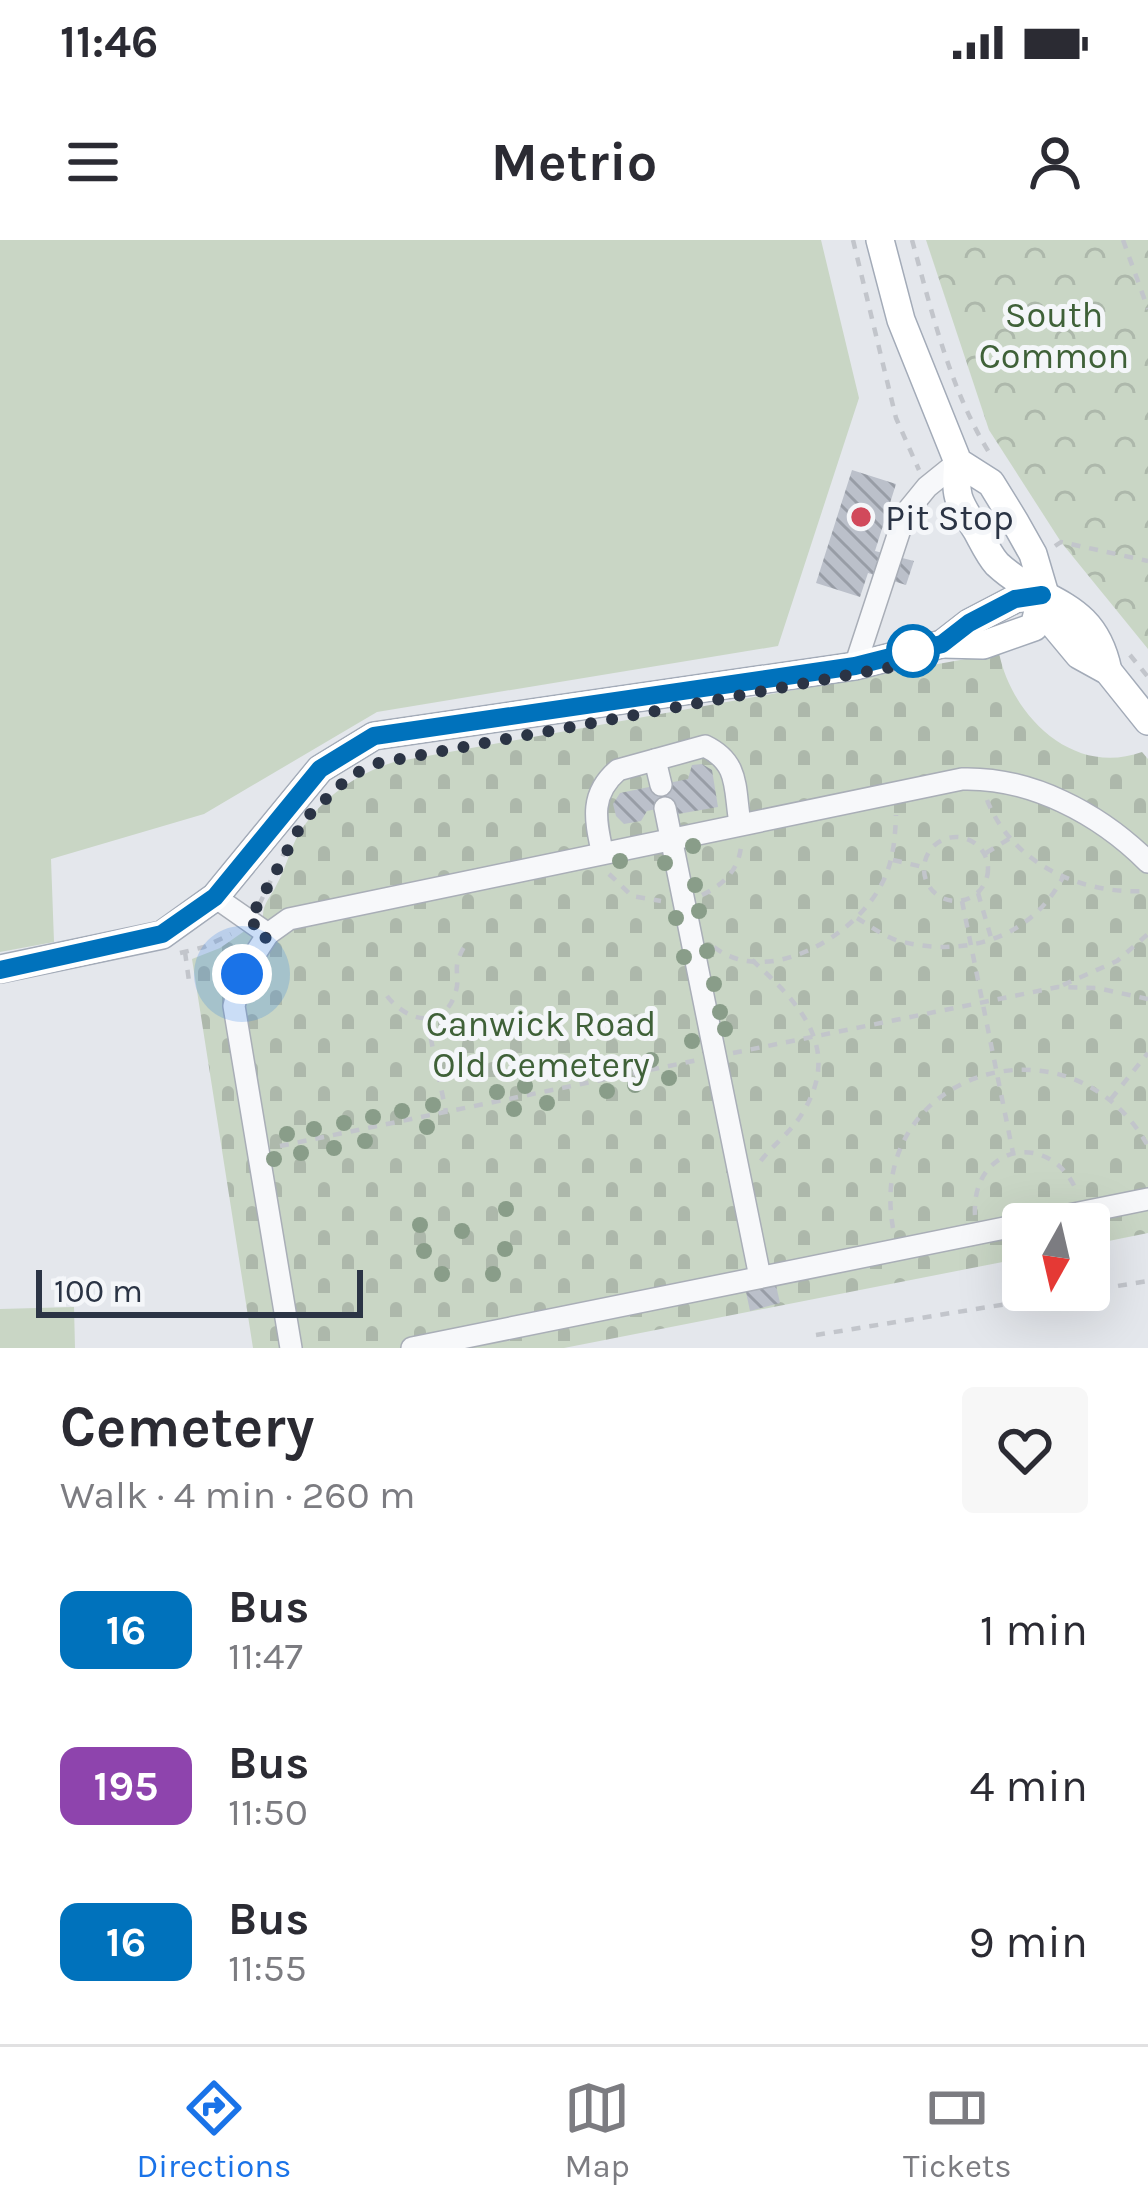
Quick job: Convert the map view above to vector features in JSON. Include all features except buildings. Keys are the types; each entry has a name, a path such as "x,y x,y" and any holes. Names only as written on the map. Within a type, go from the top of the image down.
{"main road":[{"path":"0,970 162,934 215,897 320,769 374,736 855,666 942,644 983,645 1034,627 1042,595 1033,554 991,483 958,462 901,320 880,240"},
{"path":"1042,595 1069,604 1103,644 1108,671 1148,721"}],"lane":[{"path":"855,666 905,514 927,487 958,462"},
{"path":"602,851 595,813 598,793 618,770 705,746 724,755 731,767 740,823"},
{"path":"655,760 760,1277"},
{"path":"215,897 258,927 602,851 983,778 1058,799 1106,825 1148,862"},
{"path":"258,927 234,1006 291,1348"},
{"path":"1110,1206 1148,1199"},
{"path":"412,1348 1002,1227"}],"path":[{"path":"853,240 896,418 927,487"},
{"path":"912,240 938,334 975,430 1000,470"},
{"path":"1123,240 1148,309"},
{"path":"1050,549 1061,542 1148,561"},
{"path":"983,778 991,809 1034,863 1106,890 1148,891"},
{"path":"690,923 719,952 752,960 778,959 819,946 857,918 880,888 896,841 893,792"},
{"path":"955,836 969,839 985,853 987,880 962,901 947,902 932,892 923,878 923,867 939,840 955,836"},
{"path":"985,853 1012,837"},
{"path":"189,981 181,952 258,927 292,838"},
{"path":"892,859 923,867"},
{"path":"857,918 895,940 943,948 970,946 992,941 1039,912 1063,877"},
{"path":"978,892 992,941"},
{"path":"962,901 1013,1153"},
{"path":"1058,987 1117,961 1148,934"},
{"path":"387,996 409,1016 428,1020 445,1012 457,990 454,964 464,947"},
{"path":"744,1195 753,1171 806,1109 820,1057 816,1036 788,992 752,960"},
{"path":"428,1020 446,1112"},
{"path":"1112,1099 1148,1053"},
{"path":"897,1249 891,1184 911,1131 951,1089 998,1070 1062,1074 1112,1099 1148,1146"},
{"path":"978,1232 976,1186 998,1158 1013,1153 1053,1159 1070,1176 1079,1203"},
{"path":"816,1334 1148,1281"}],"green space":[{"path":"0,240 821,240 859,398 778,646 377,712 204,814 51,859 54,942 0,952"},
{"name":"South Common","path":"926,240 1148,240 1148,649 1061,542 989,430"},
{"name":"Canwick Road Old Cemetery","path":"999,653 1017,699 1050,736 1092,756 1117,758 1142,752 1148,759 1148,1233 1110,1241 1110,1203 1002,1203 1002,1262 564,1348 253,1348 192,959 220,948 263,918 304,826 351,782 394,762"},
{"path":"74,1307 75,1348 0,1348 0,1309"}],"bus line":[{"name":"16","path":"0,970 162,934 215,897 320,769 374,736 855,666 942,644 969,623 1015,599 1042,595"}],"place":[{"name":"Pit Stop","path":"861,517"}],"route":[{"path":"242,974 268,934 249,921 292,838 320,802 364,768 473,742 913,663 913,651"}]}
